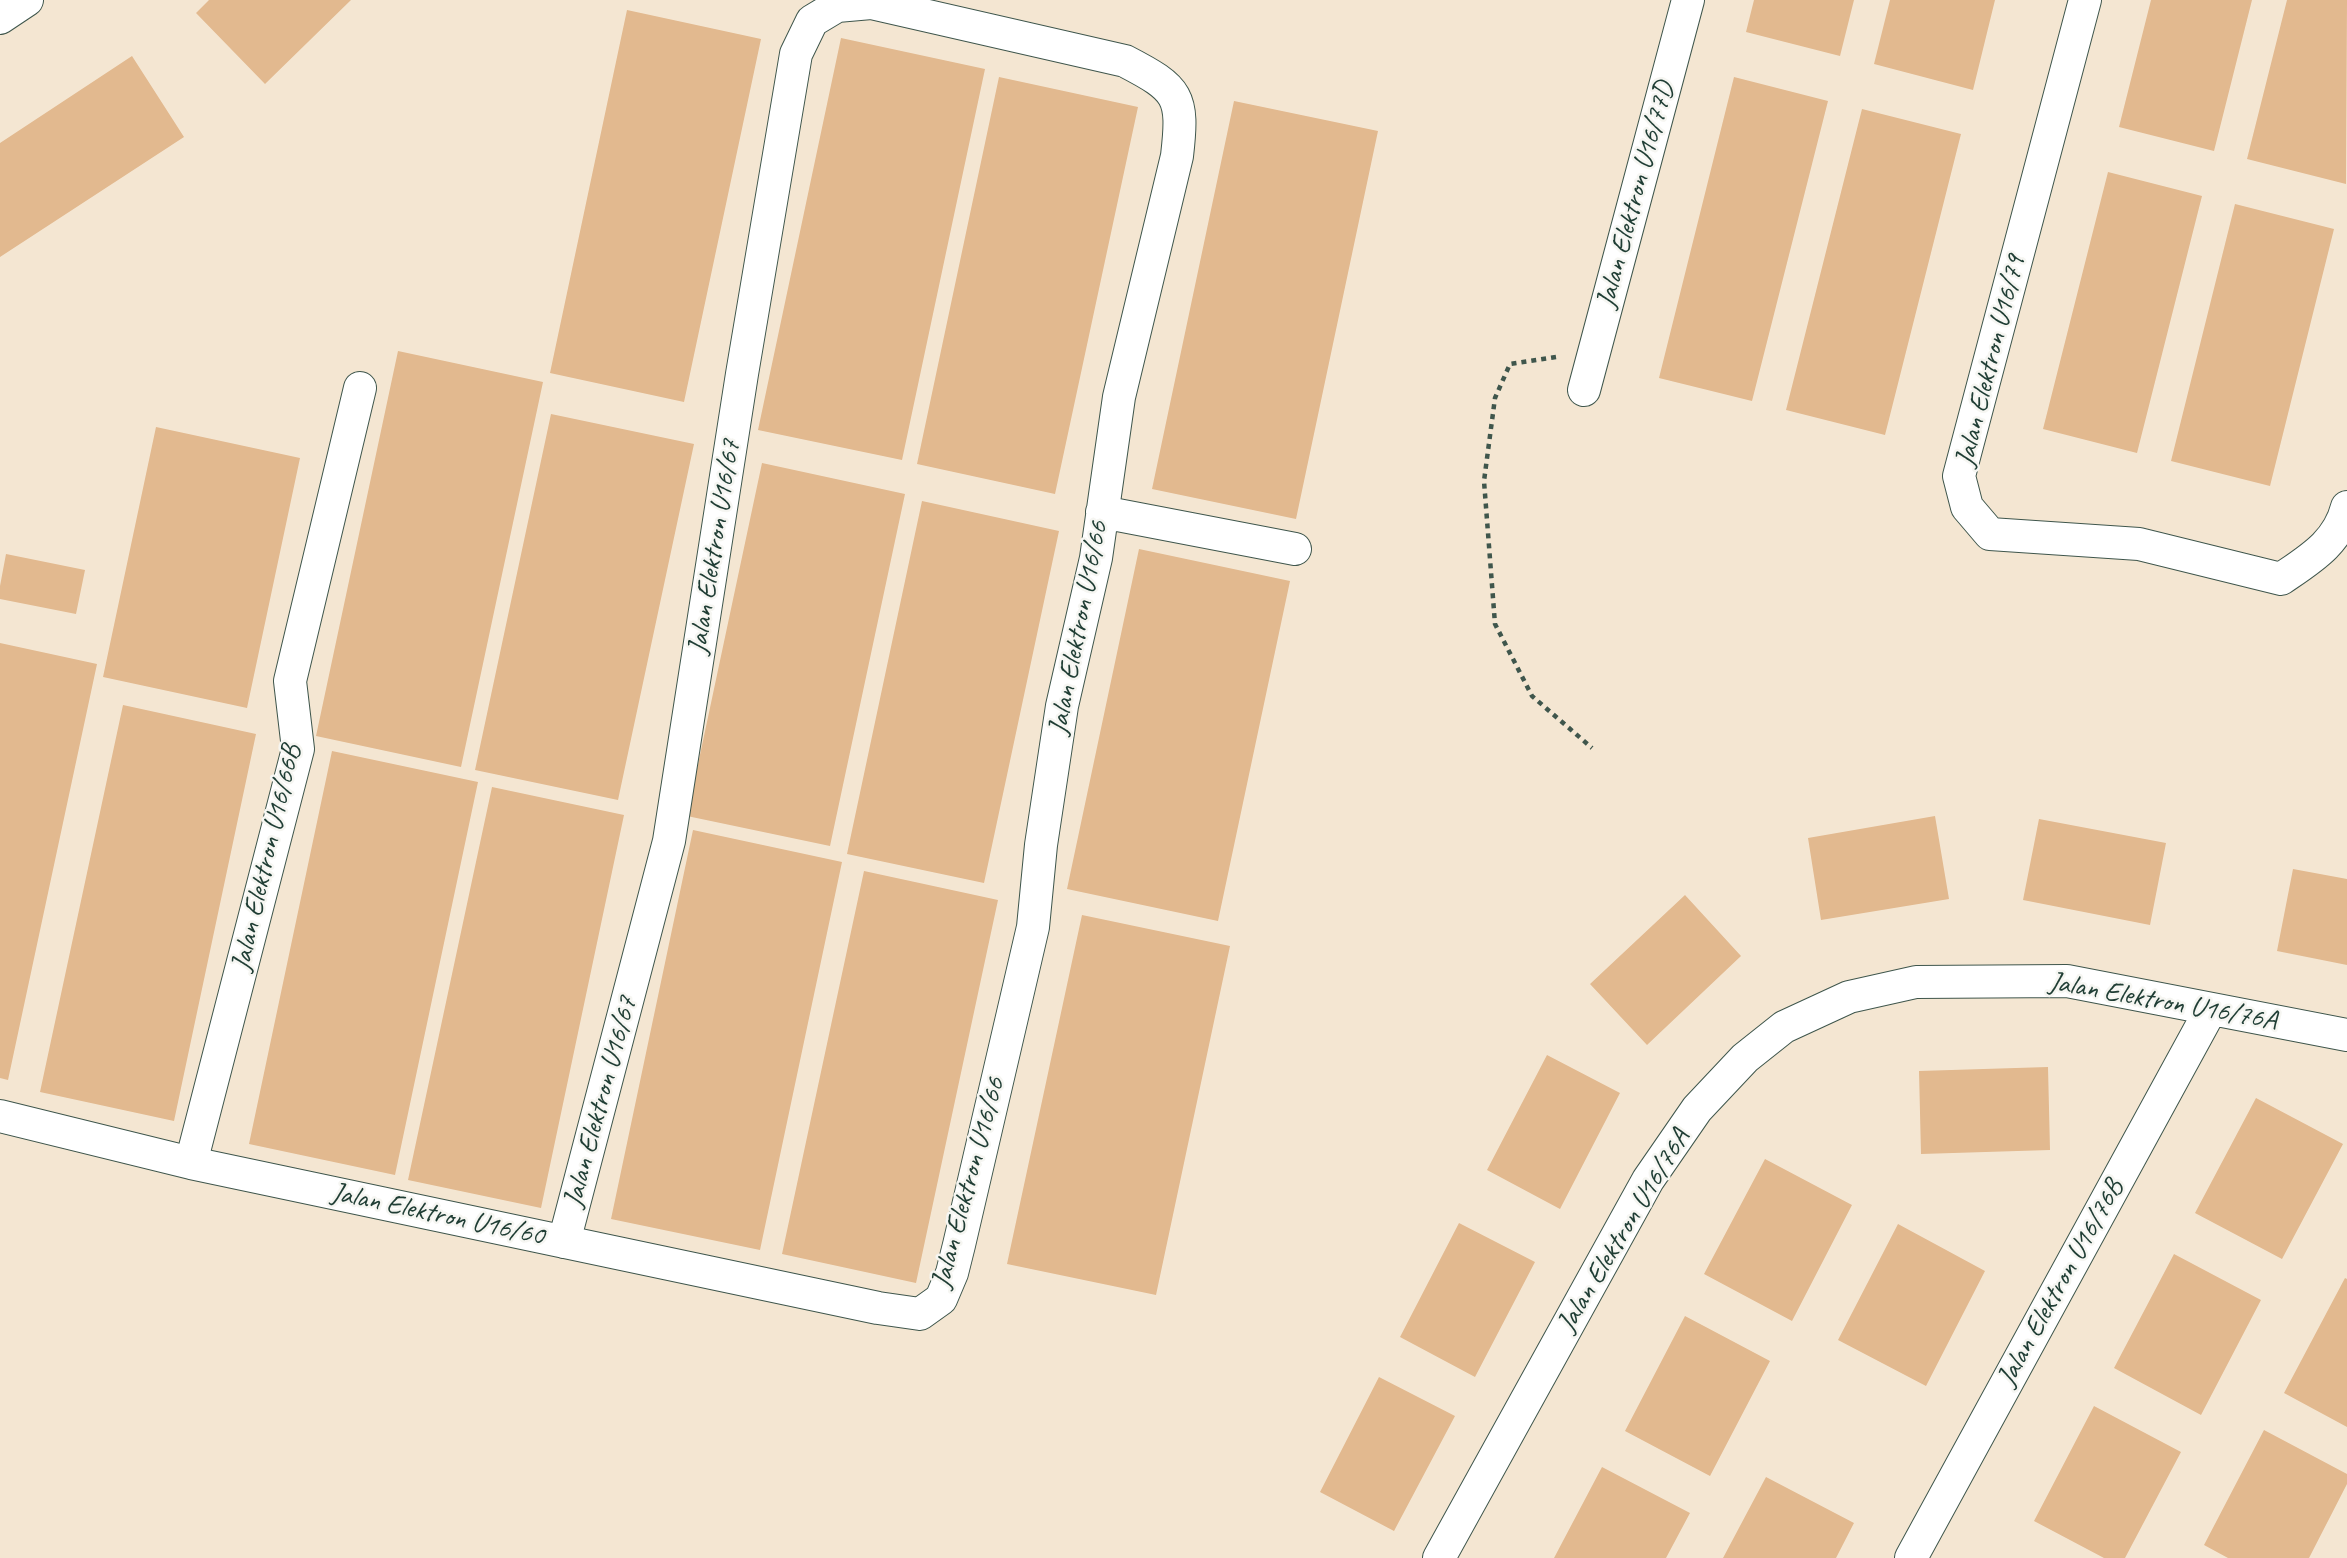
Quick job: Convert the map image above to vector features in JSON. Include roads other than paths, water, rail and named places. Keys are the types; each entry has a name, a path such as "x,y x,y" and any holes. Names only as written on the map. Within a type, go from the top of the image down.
{"street":[{"path":"0,18 27,0"},
{"name":"Jalan Elektron U16/77D","path":"1584,390 1688,0"},
{"name":"Jalan Elektron U16/79","path":"2085,0 1959,475 1967,507 1990,534 2138,544 2281,579 2315,556 2342,526 2347,507"},
{"name":"Jalan Elektron U16/67","path":"564,1242 669,842 742,374 796,54 812,21 837,6 871,3 980,28"},
{"name":"Jalan Elektron U16/66","path":"878,1308 920,1314 941,1298 951,1273 1033,927 1041,845 1062,706 1096,558 1119,397 1177,156 1181,120 1174,94 1153,75 1125,61 980,28"},
{"name":"Jalan Elektron U16/66B","path":"191,1163 298,749 290,681 360,388"},
{"path":"1102,512 1295,549"},
{"name":"Jalan Elektron U16/76A","path":"1439,1558 1648,1180 1697,1109 1745,1058 1784,1027 1849,997 1916,982 2067,981 2347,1035"},
{"name":"Jalan Elektron U16/76B","path":"1911,1558 2211,1009"},
{"name":"Jalan Elektron U16/60","path":"0,1116 191,1163 878,1308"}]}
